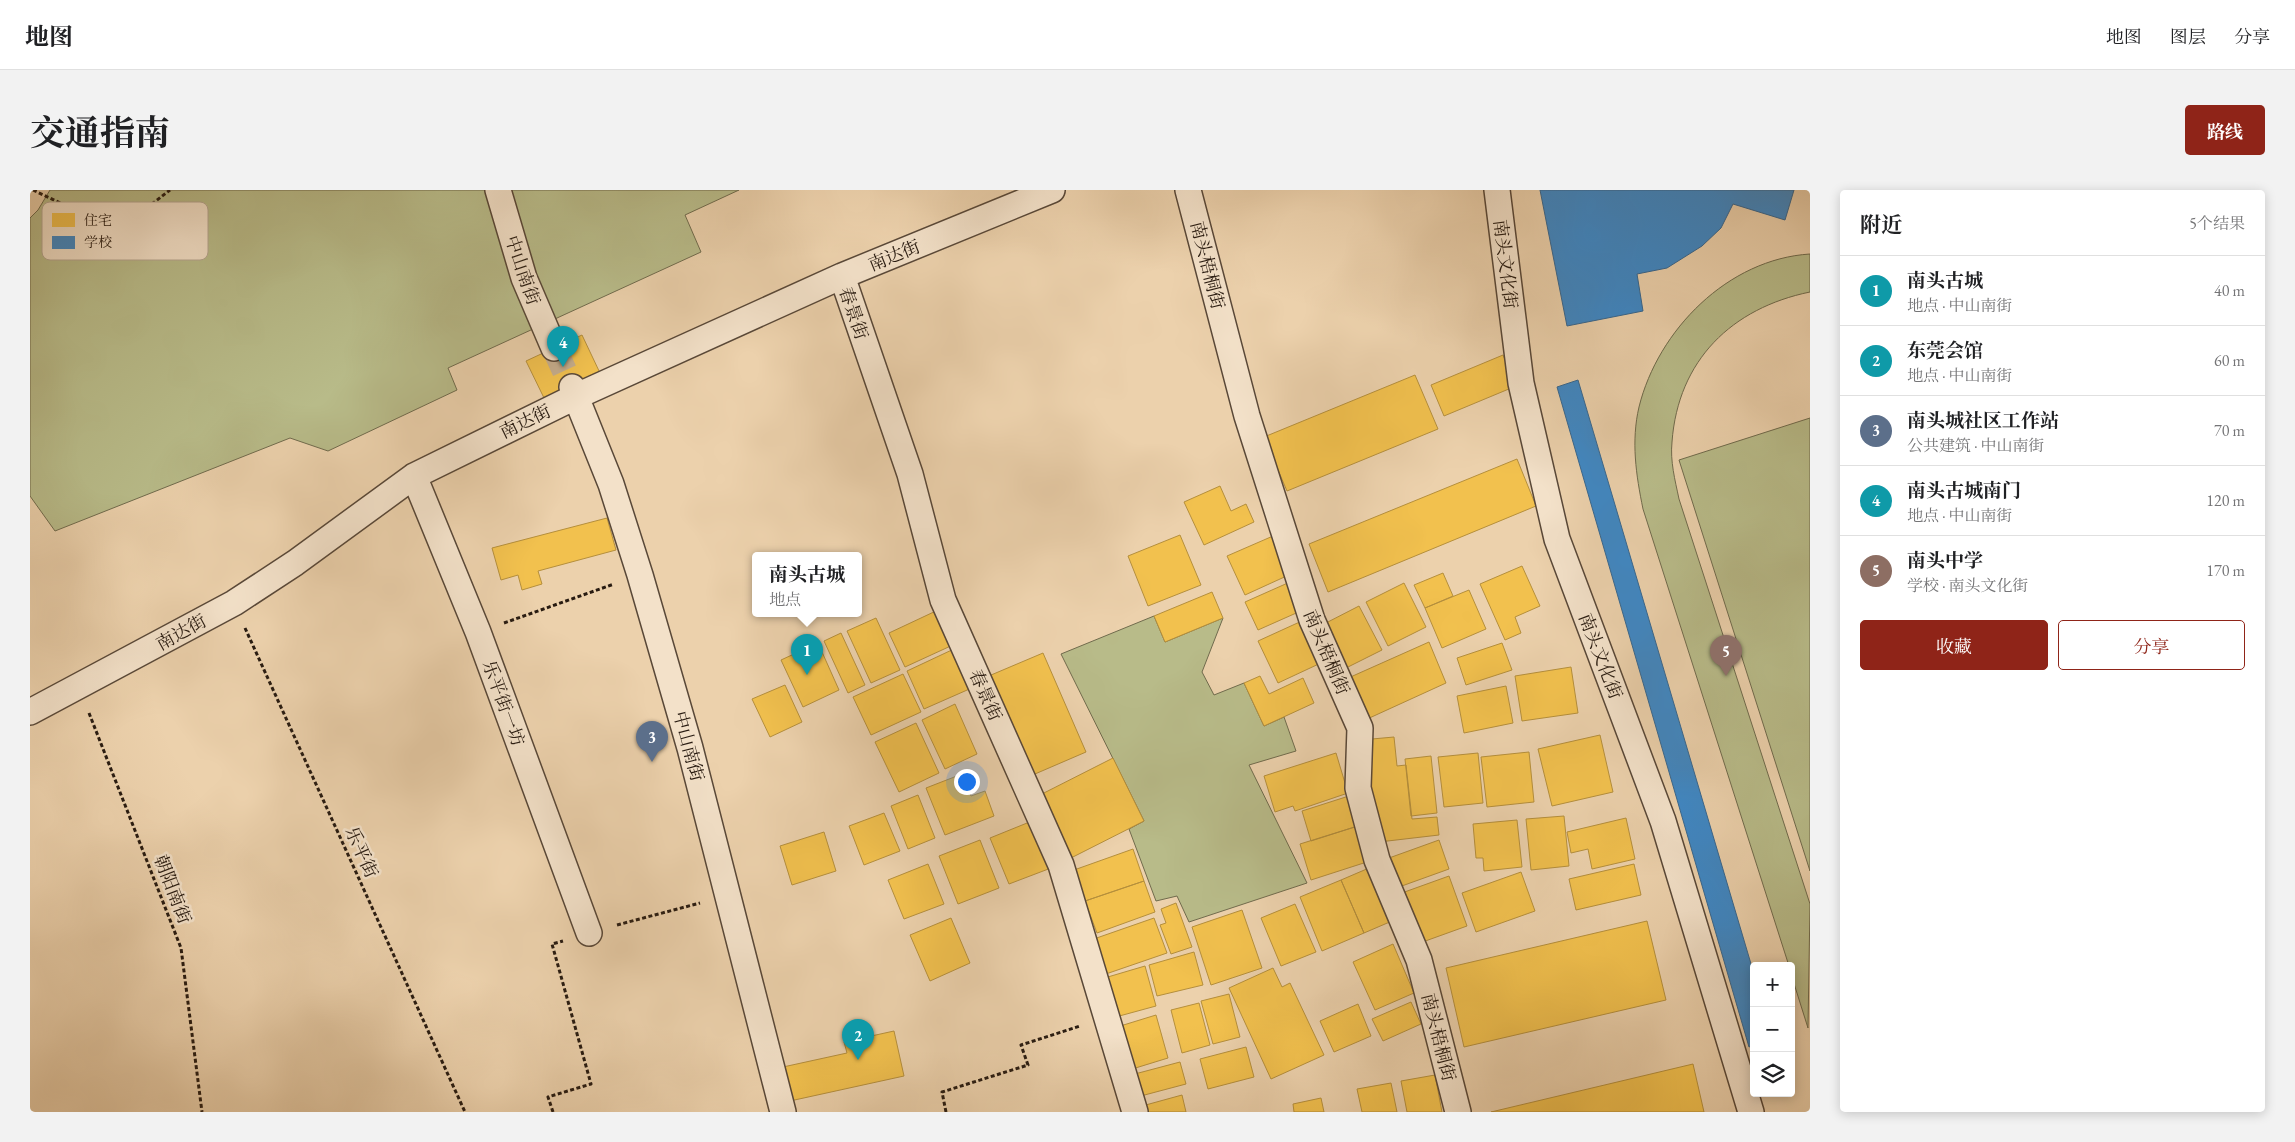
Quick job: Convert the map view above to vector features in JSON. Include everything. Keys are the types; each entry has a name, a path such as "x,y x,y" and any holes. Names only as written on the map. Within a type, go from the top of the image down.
{"street":[{"name":"中山南街","path":"498,190 524,278 554,348"},
{"name":"南达街","path":"30,712 234,603 295,563 414,476 574,391 842,276 1052,190"},
{"name":"南头梧桐街","path":"1188,190 1247,416 1309,611 1360,728 1358,788 1377,860 1419,960 1458,1112"},
{"name":"南头文化街","path":"1497,190 1521,382 1556,539 1663,821 1751,1112"},
{"name":"春景街","path":"842,276 910,474 943,600 1061,865 1135,1112"},
{"name":"中山南街","path":"574,391 611,484 640,575 690,748 783,1112"},
{"name":"乐平街一坊","path":"414,476 478,632 589,933"}],"path":[{"path":"34,190 59,202"},
{"path":"154,202 170,190"},
{"path":"478,632 640,575"},
{"name":"乐平街","path":"234,603 466,1112"},
{"name":"朝阳南街","path":"79,687 181,948 202,1112"},
{"path":"553,1112 548,1097 591,1084 552,944 727,896"},
{"path":"946,1112 942,1092 1028,1065 1021,1045 1106,1017"}],"green space":[{"path":"50,190 739,190 685,215 701,252 448,368 457,390 328,451 290,438 55,531 30,496 30,218 42,203 42,260 208,260 208,202 43,202"},
{"path":"1810,254 1810,292 1782,300 1756,311 1734,325 1714,342 1698,363 1685,386 1676,413 1672,456 1679,499 1810,904 1808,1028 1795,987 1795,962 1788,962 1643,509 1638,484 1635,445 1639,407 1648,379 1662,351 1680,326 1701,304 1725,284 1751,269 1780,259"},
{"path":"1810,418 1810,871 1679,460"},
{"path":"1154,616 1165,642 1223,618 1202,672 1214,695 1244,683 1264,726 1284,717 1296,751 1249,765 1307,883 1189,922 1177,896 1156,901 1129,829 1144,821 1061,654"}],"building: 住宅":[{"path":"582,335 600,373 545,400 526,361"},
{"path":"1503,355 1516,386 1444,416 1431,385"},
{"path":"1415,375 1438,429 1287,491 1264,437"},
{"path":"1517,459 1536,506 1328,592 1309,544"},
{"path":"1220,486 1231,511 1246,504 1254,522 1204,545 1184,502"},
{"path":"607,518 616,550 538,571 542,584 522,590 518,575 501,580 492,548"},
{"path":"1180,535 1201,585 1148,606 1128,556"},
{"path":"1273,536 1291,574 1245,595 1227,556"},
{"path":"1522,566 1540,606 1515,617 1521,633 1505,640 1480,584"},
{"path":"1443,573 1453,596 1425,608 1414,585"},
{"path":"1290,582 1303,610 1258,630 1245,602"},
{"path":"1404,583 1426,627 1388,646 1366,602"},
{"path":"1469,590 1486,629 1442,648 1425,608"},
{"path":"1212,592 1223,618 1165,642 1154,616"},
{"path":"1359,606 1382,650 1344,669 1322,625"},
{"path":"938,610 955,644 905,667 889,633"},
{"path":"876,618 900,670 871,683 847,631"},
{"path":"1304,620 1323,662 1278,683 1258,641"},
{"path":"841,633 865,685 848,693 824,641"},
{"path":"1429,642 1446,683 1365,720 1346,679"},
{"path":"818,643 839,690 803,707 781,660"},
{"path":"1502,643 1512,670 1466,685 1457,658"},
{"path":"956,648 974,687 924,709 907,671"},
{"path":"1043,653 1086,752 1028,777 984,678"},
{"path":"1571,667 1578,713 1522,721 1515,676"},
{"path":"903,674 921,712 871,735 853,697"},
{"path":"1260,676 1269,694 1303,678 1314,703 1264,726 1244,683"},
{"path":"785,685 802,722 770,737 752,699"},
{"path":"1506,686 1513,723 1464,733 1457,696"},
{"path":"955,704 977,754 945,769 922,720"},
{"path":"916,723 939,773 899,792 875,742"},
{"path":"1600,735 1613,792 1552,806 1538,749"},
{"path":"1394,737 1397,766 1406,765 1412,819 1437,817 1439,835 1379,842 1361,740"},
{"path":"1529,752 1534,802 1487,807 1481,757"},
{"path":"1336,753 1348,793 1295,811 1293,806 1275,812 1264,776"},
{"path":"1478,753 1483,803 1444,807 1438,757"},
{"path":"1431,756 1437,813 1411,816 1405,759"},
{"path":"1113,758 1144,821 1067,860 1036,797"},
{"path":"962,774 971,796 985,791 994,816 945,835 926,788"},
{"path":"918,795 935,838 908,849 891,806"},
{"path":"1352,795 1361,825 1311,841 1302,811"},
{"path":"884,813 900,851 864,865 849,826"},
{"path":"1564,816 1569,866 1531,870 1526,819"},
{"path":"1626,818 1635,859 1592,869 1588,849 1571,853 1567,832"},
{"path":"1517,820 1522,867 1484,871 1483,858 1476,858 1473,824"},
{"path":"1032,821 1051,868 1009,884 990,838"},
{"path":"1361,825 1373,860 1311,880 1300,844"},
{"path":"824,832 836,871 792,885 780,846"},
{"path":"980,840 999,888 958,904 939,856"},
{"path":"1439,840 1449,869 1399,887 1389,858"},
{"path":"1133,849 1144,881 1085,901 1074,870"},
{"path":"928,864 944,904 904,919 888,880"},
{"path":"1634,864 1641,895 1576,910 1569,879"},
{"path":"1369,868 1392,921 1364,933 1341,880"},
{"path":"1521,872 1535,911 1476,932 1462,893"},
{"path":"1449,876 1467,926 1417,944 1399,894"},
{"path":"1341,880 1364,933 1322,951 1300,897"},
{"path":"1144,881 1155,912 1097,933 1085,901"},
{"path":"1176,903 1192,947 1171,954 1160,925 1166,923 1161,909"},
{"path":"1295,904 1316,952 1281,966 1261,918"},
{"path":"1242,910 1262,968 1211,985 1192,927"},
{"path":"951,918 970,963 930,981 910,935"},
{"path":"1154,918 1167,953 1100,976 1088,941"},
{"path":"1647,921 1666,1000 1464,1047 1446,968"},
{"path":"1393,944 1414,993 1375,1010 1353,962"},
{"path":"1194,952 1203,985 1157,996 1149,965"},
{"path":"1145,966 1156,1006 1112,1018 1101,979"},
{"path":"1273,968 1282,987 1290,983 1324,1055 1271,1079 1229,988"},
{"path":"1229,994 1240,1037 1213,1044 1201,1001"},
{"path":"1411,1002 1421,1024 1383,1041 1372,1019"},
{"path":"1199,1003 1210,1045 1182,1053 1171,1010"},
{"path":"1358,1004 1371,1036 1334,1052 1320,1021"},
{"path":"1156,1015 1168,1058 1129,1070 1117,1027"},
{"path":"894,1031 904,1076 790,1101 783,1067 847,1053 844,1042"},
{"path":"1246,1047 1254,1077 1208,1089 1200,1059"},
{"path":"1180,1062 1186,1084 1137,1097 1131,1075"},
{"path":"1693,1064 1704,1112 1491,1112"},
{"path":"1435,1075 1442,1112 1407,1112 1401,1081"},
{"path":"1391,1083 1397,1112 1362,1112 1357,1089"},
{"path":"1182,1095 1186,1112 1144,1112 1142,1106"},
{"path":"1321,1098 1324,1112 1294,1112 1293,1104"}],"building: 学校":[{"path":"1540,190 1794,190 1785,220 1733,204 1721,228 1702,246 1667,268 1637,274 1643,311 1567,326"},
{"path":"1578,380 1750,962 1749,1047 1557,387"}],"tunnel":[{"path":"554,348 572,387"}],"place":[{"name":"南头古城南门","path":"563,367"},
{"name":"南头古城","path":"807,675"},
{"name":"南头中学","path":"1726,676"},
{"name":"南头城社区工作站","path":"652,762"},
{"name":"东莞会馆","path":"858,1060"}]}
